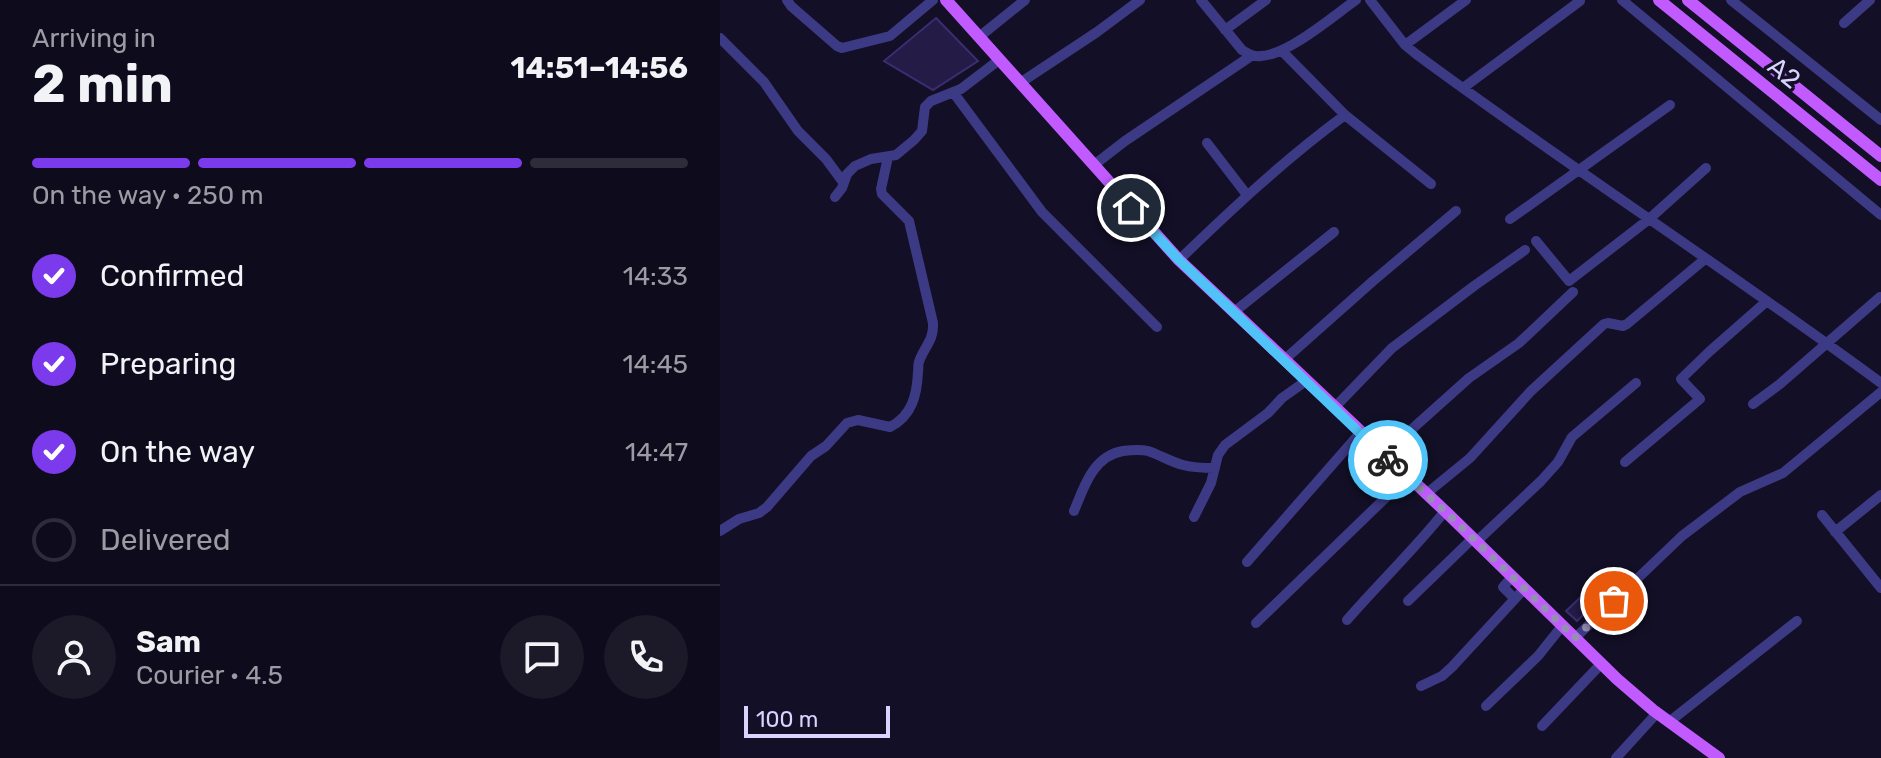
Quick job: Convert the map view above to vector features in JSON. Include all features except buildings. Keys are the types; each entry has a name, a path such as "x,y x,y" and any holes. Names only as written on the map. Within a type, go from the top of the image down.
{"main road":[{"path":"946,0 1179,260 1445,511 1512,577 1520,594 1562,626 1657,713 1714,756"},
{"name":"A2","path":"1659,0 1881,180"},
{"name":"A2","path":"1688,0 1881,156"}],"street":[{"path":"787,0 842,48 890,36 933,0"},
{"path":"979,37 1025,0"},
{"path":"1020,83 1140,0"},
{"path":"1201,0 1242,50 1251,56 1282,51 1356,0"},
{"path":"1225,30 1266,0"},
{"path":"1370,0 1405,45 1881,383"},
{"path":"1405,45 1466,0"},
{"path":"1622,0 1881,215"},
{"path":"1731,0 1881,119"},
{"path":"1844,23 1870,0"},
{"path":"1463,88 1580,1"},
{"path":"720,38 764,82 798,131 826,159 843,182"},
{"path":"1282,51 1345,115 1431,184"},
{"path":"1094,165 1251,56"},
{"path":"835,197 847,174 862,161 896,155 914,140 922,131 925,107 931,101 972,82 999,60"},
{"path":"953,92 1042,212 1157,327"},
{"path":"1510,219 1670,105"},
{"path":"1179,260 1292,155 1345,115"},
{"path":"1207,143 1247,195"},
{"path":"720,531 767,507 811,456 826,446 847,423 858,420 890,427 908,413 920,359 931,341 933,323 909,221 882,194 888,157"},
{"path":"1536,241 1569,281 1648,220 1706,168"},
{"path":"1284,360 1456,211"},
{"path":"1234,312 1334,232"},
{"path":"1334,408 1392,348 1525,250"},
{"path":"1426,494 1470,458 1531,391 1604,324 1627,324 1705,259"},
{"path":"1383,455 1469,378 1519,343 1573,292"},
{"path":"1753,404 1880,297"},
{"path":"1625,462 1700,399 1681,379 1767,301"},
{"path":"1194,517 1211,483 1218,455 1225,445 1306,381"},
{"path":"1408,601 1541,481 1558,462 1572,437 1636,383"},
{"path":"1575,638 1682,536 1740,492 1783,473 1881,392"},
{"path":"1247,562 1360,433"},
{"path":"1074,511 1094,468 1116,452 1147,450 1182,465 1215,468"},
{"path":"1256,623 1407,477"},
{"path":"1835,532 1881,495"},
{"path":"1347,620 1414,550 1445,511"},
{"path":"1822,515 1881,588"},
{"path":"1421,686 1442,676 1452,667 1520,594"},
{"path":"1669,722 1797,621"},
{"path":"1486,706 1538,656 1562,626"},
{"path":"1542,726 1601,664"},
{"path":"1616,758 1657,713"}],"way so far":[{"path":"1388,460 1575,638 1614,601"}],"route":[{"path":"1131,208 1179,260 1388,460"}]}
